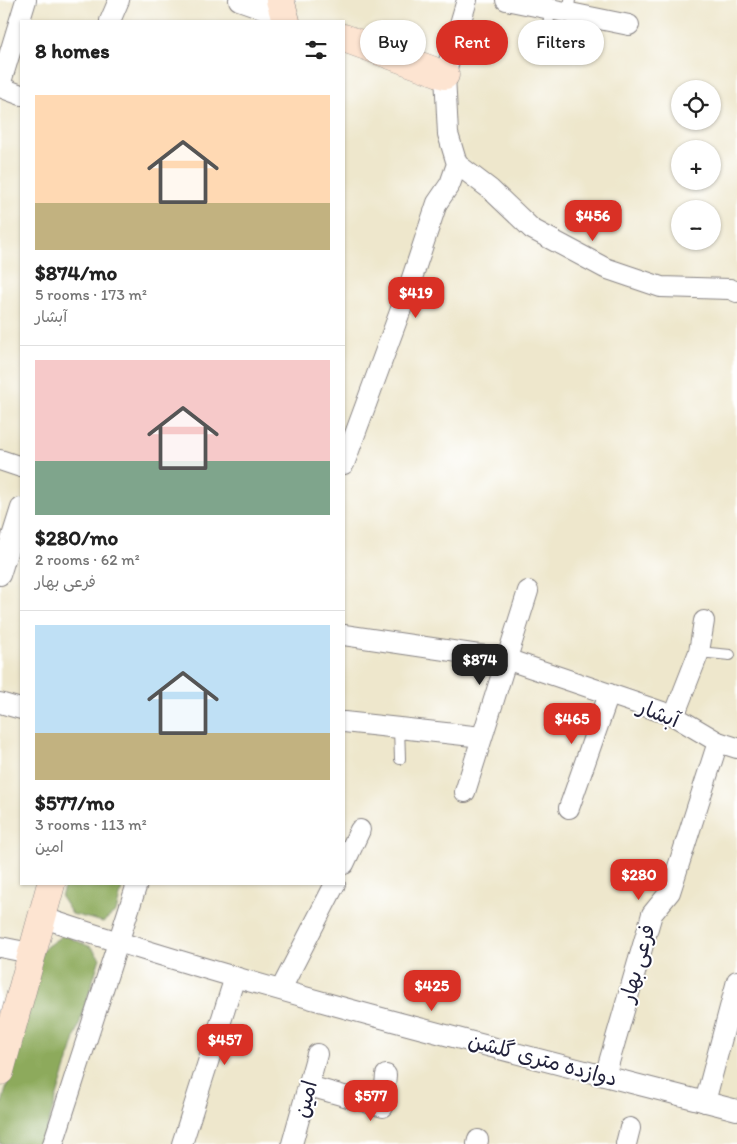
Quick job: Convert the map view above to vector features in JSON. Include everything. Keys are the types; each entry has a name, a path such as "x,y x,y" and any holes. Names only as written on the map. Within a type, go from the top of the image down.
{"street":[{"path":"20,95 0,86 26,0"},
{"path":"110,20 119,0"},
{"path":"239,0 288,15"},
{"path":"345,461 438,203 450,184 457,164 448,134 445,75 467,0"},
{"path":"506,0 563,7 630,24"},
{"path":"345,38 445,75"},
{"path":"457,164 490,189 532,229 605,268 660,287 730,289 737,292"},
{"path":"0,460 20,467"},
{"path":"0,575 20,511"},
{"path":"465,792 528,591"},
{"path":"674,716 699,652 704,621"},
{"name":"آبشار","path":"345,635 506,659 674,716 718,742 737,748"},
{"path":"569,808 609,694"},
{"path":"0,703 20,709"},
{"path":"345,722 482,737"},
{"name":"فرعی بهار","path":"605,1076 652,914 670,892 718,742"},
{"path":"345,862 360,830"},
{"path":"0,1071 30,953 51,885"},
{"path":"53,1144 137,885"},
{"path":"281,989 334,885"},
{"name":"دوازده متری گلشن","path":"41,917 236,977 737,1110"},
{"path":"0,947 30,953"},
{"path":"182,1144 236,977"},
{"path":"706,1102 737,981"},
{"name":"امین","path":"292,1144 317,1054"},
{"path":"309,1086 383,1107 386,1075"}],"lane":[{"path":"557,20 563,7"},
{"path":"699,652 730,655"},
{"path":"399,728 400,759"}],"green space":[{"path":"65,885 123,885 116,912 103,922 72,914 61,897"},
{"path":"63,935 91,947 100,958 42,1144 0,1144 0,1111 43,949"}]}
